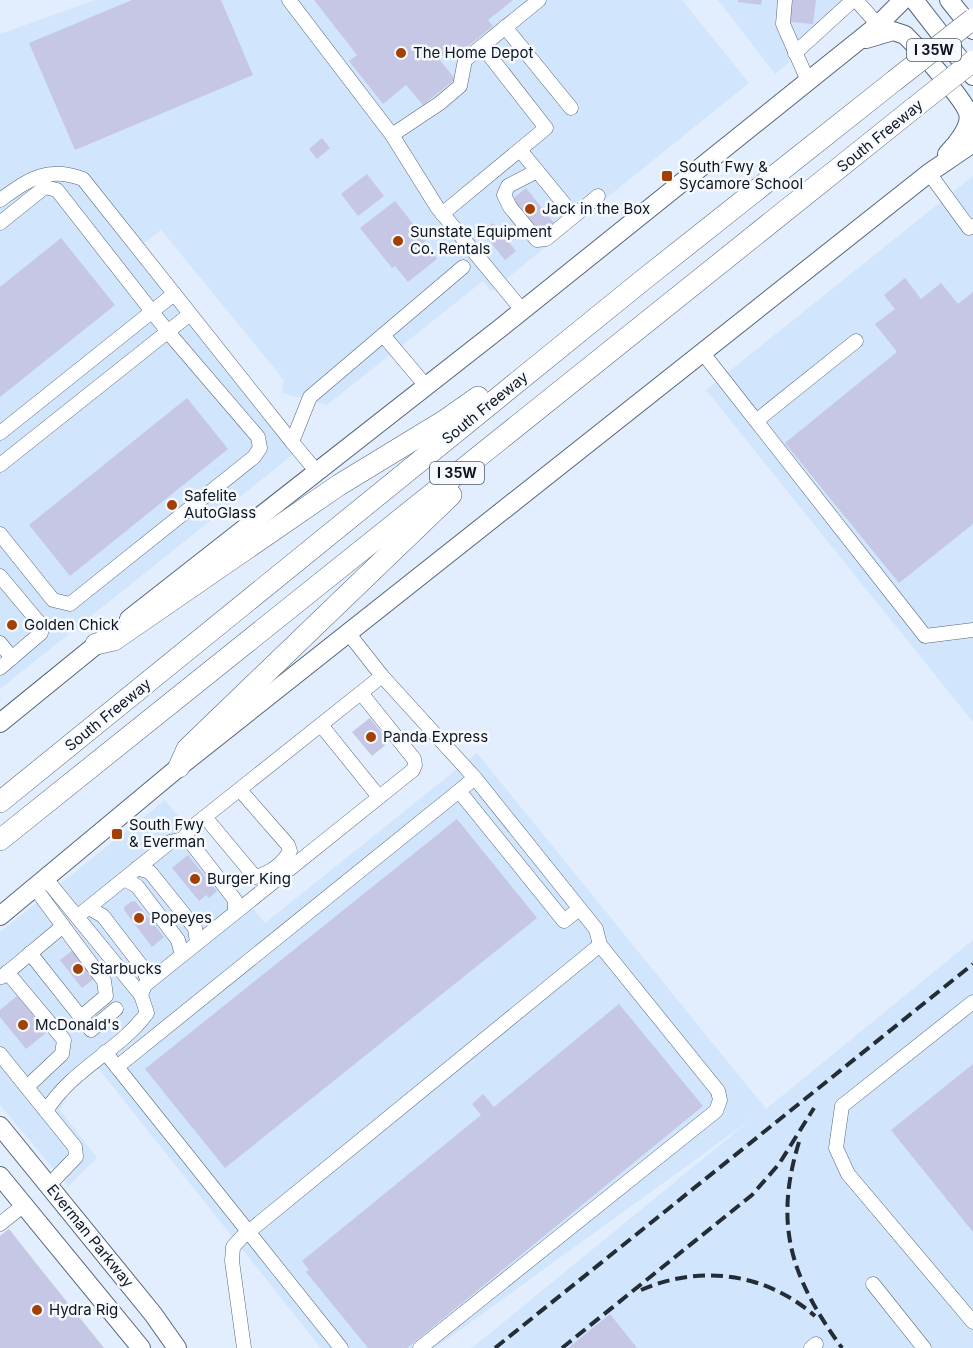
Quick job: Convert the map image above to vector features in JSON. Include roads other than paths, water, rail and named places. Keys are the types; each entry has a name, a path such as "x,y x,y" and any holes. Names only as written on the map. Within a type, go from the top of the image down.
{"highway":[{"name":"South Freeway","path":"0,802 643,280 973,19"},
{"name":"South Freeway","path":"0,840 973,61"},
{"path":"96,645 114,640 339,485 464,408 619,288 643,280"},
{"path":"179,767 187,749 435,509 543,416 566,386"}],"main road":[{"path":"0,723 857,42 903,0"},
{"path":"914,0 973,76"},
{"path":"950,0 973,30"},
{"path":"857,42 893,31 905,35 958,97 968,113 968,124 955,147 929,173"},
{"path":"0,916 179,767 929,173 973,143"},
{"name":"Everman Parkway","path":"1,1128 153,1314 177,1348"},
{"name":"Everman Parkway","path":"0,1176 141,1348"},
{"path":"24,1205 49,1185"}],"lane":[{"path":"289,0 392,135 442,214 522,310"},
{"path":"392,135 440,103 460,86 465,60 539,0"},
{"path":"785,0 783,24 808,81"},
{"path":"795,52 854,0 878,25"},
{"path":"506,27 570,108"},
{"path":"442,214 546,128 482,46"},
{"path":"520,150 574,216"},
{"path":"537,171 508,186 504,195 510,207 537,240 546,239 598,196"},
{"path":"0,200 29,179 68,173 83,179 317,472"},
{"path":"929,173 969,228 973,226"},
{"path":"0,223 45,188 57,190 168,332 258,438 260,448 254,457 70,604 53,600 0,534"},
{"path":"292,442 310,397 463,267"},
{"path":"0,433 174,294"},
{"path":"0,465 190,315"},
{"path":"383,335 426,386"},
{"path":"756,421 856,341"},
{"path":"702,352 925,636 973,630"},
{"path":"0,576 41,625 41,633 4,664 0,643"},
{"path":"349,634 382,676 475,778 596,929 600,945 718,1090 720,1100 716,1111 420,1348"},
{"path":"83,912 170,842 183,839 191,828 382,676"},
{"path":"261,880 379,797 413,770 416,765 414,759 361,693"},
{"path":"321,725 379,797"},
{"path":"117,1068 475,778"},
{"path":"141,995 148,982 234,912 290,851 288,845 240,790"},
{"path":"459,791 564,921 579,909"},
{"path":"205,817 261,880"},
{"path":"183,839 192,844 235,900 234,912"},
{"path":"137,868 150,872 158,881 195,928 197,943"},
{"path":"124,879 137,886 178,940 182,955"},
{"path":"40,883 83,912 141,995 147,1013 138,1026 68,1082 54,1097 46,1111"},
{"path":"40,883 63,926 104,981 106,996 81,1017"},
{"path":"83,912 103,916 143,968 148,982"},
{"path":"27,1087 62,1054 64,1040 3,975 63,926"},
{"path":"244,1348 232,1261 233,1247 248,1232 600,945"},
{"path":"30,953 91,1030 116,1010"},
{"path":"973,1002 842,1106 836,1148 848,1174 973,1322"},
{"path":"105,1052 340,1348"},
{"path":"0,1054 75,1147 76,1157 49,1185"},
{"path":"0,1224 24,1205"},
{"path":"873,1284 924,1348"}],"railway":[{"path":"495,1348 973,964"},
{"path":"562,1348 752,1195 779,1164 814,1108"},
{"path":"799,1142 791,1172 788,1200 788,1226 792,1251 811,1299 842,1348"},
{"path":"641,1290 687,1277 710,1275 732,1277 776,1290 796,1301 815,1316"}],"place":[{"name":"The Home Depot","path":"401,53"},
{"name":"South Fwy & Sycamore School","path":"667,176"},
{"name":"Jack in the Box","path":"530,209"},
{"name":"Sunstate Equipment Co. Rentals","path":"398,241"},
{"name":"Safelite AutoGlass","path":"172,505"},
{"name":"Golden Chick","path":"12,625"},
{"name":"Panda Express","path":"371,737"},
{"name":"South Fwy & Everman","path":"117,834"},
{"name":"Burger King","path":"195,879"},
{"name":"Popeyes","path":"139,918"},
{"name":"Starbucks","path":"78,969"},
{"name":"McDonald's","path":"23,1025"},
{"name":"Hydra Rig","path":"37,1310"}]}
